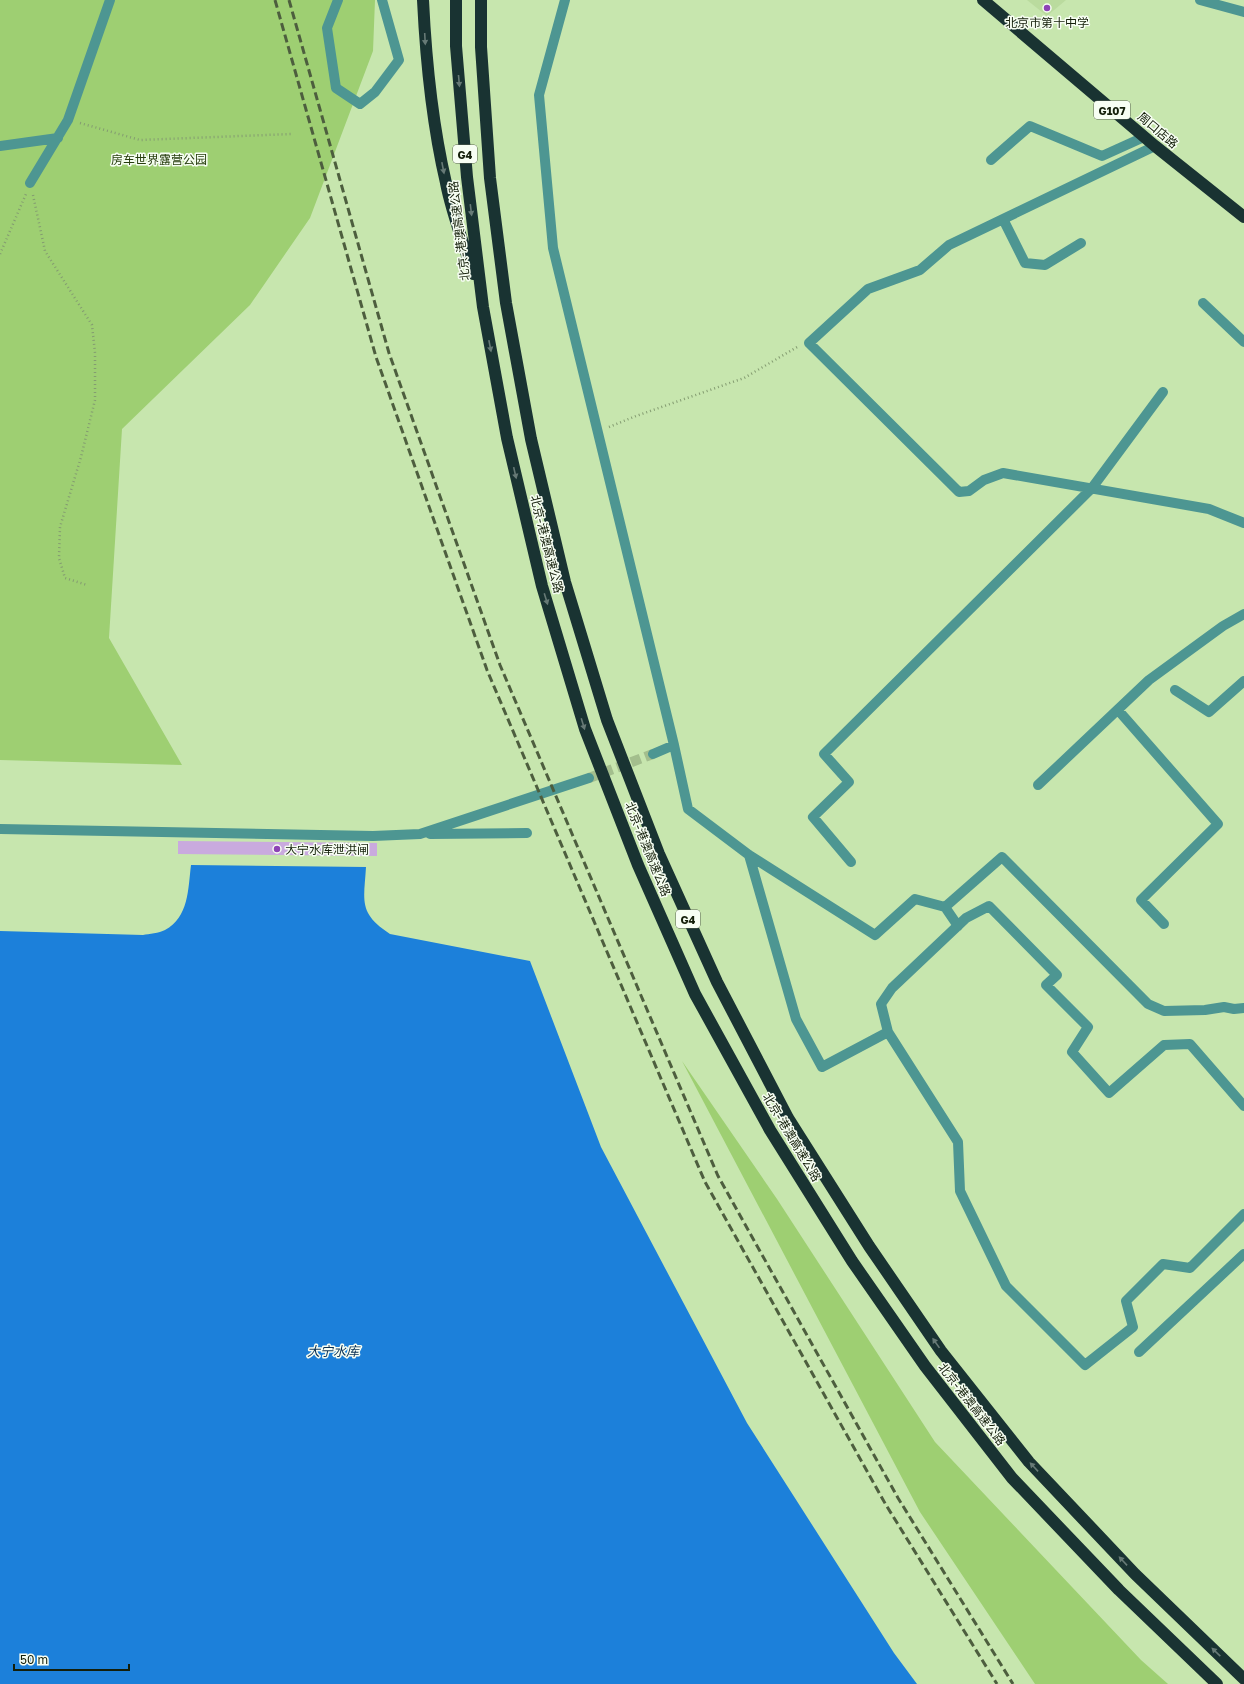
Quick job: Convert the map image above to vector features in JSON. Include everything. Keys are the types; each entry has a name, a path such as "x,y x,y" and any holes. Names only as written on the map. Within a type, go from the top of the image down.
{"highway":[{"path":"423,0 425,50 433,115 444,177 483,307"},
{"name":"北京-港澳高速公路","path":"456,0 456,46 467,177 483,307 507,438 542,586 585,729 638,865 695,994 770,1130 852,1261 925,1366 1012,1478 1119,1590 1217,1684"},
{"name":"北京-港澳高速公路","path":"480,0 481,47 490,178 506,303 531,439 554,537 565,582 608,720 659,854 707,961 788,1118 869,1246 941,1351 1030,1462 1135,1574 1244,1679"},
{"name":"周口店路","path":"983,0 1144,137 1244,217"}],"street":[{"path":"30,183 68,120 110,0"},
{"path":"338,0 328,28 336,88 360,104 375,92 399,60 382,0"},
{"path":"565,0 539,95 553,248 674,745 688,809 749,855 875,935 915,899 944,907 958,926"},
{"path":"1200,0 1244,12"},
{"path":"991,160 1030,126 1102,156 1144,137"},
{"path":"0,146 58,138"},
{"path":"1155,146 949,245 920,270 868,289 809,343 959,492 969,491 984,480 1003,473 1209,509 1244,523"},
{"path":"1003,219 1025,263 1045,265 1081,243"},
{"path":"1203,303 1244,342"},
{"path":"851,862 813,817 849,782 824,754 1092,488 1163,392"},
{"path":"1038,786 1149,680 1223,626 1244,614"},
{"path":"1175,690 1209,712 1244,681"},
{"path":"1118,710 1218,824 1141,900 1164,924"},
{"path":"653,754 674,745"},
{"path":"420,834 589,778"},
{"path":"0,829 373,836 527,833"},
{"path":"749,855 796,1019 822,1067 888,1032"},
{"path":"944,907 1002,857 1148,1004 1164,1011 1205,1010 1224,1007 1234,1009 1244,1008"},
{"path":"1244,1106 1190,1044 1164,1044 1109,1092 1072,1052 1088,1028 1046,985 1056,975 989,906 966,918 892,988 881,1004 888,1032 958,1142 960,1191 1006,1286 1085,1365 1132,1327 1126,1301 1163,1264 1190,1268 1244,1214"},
{"path":"1139,1352 1244,1254"}],"path":[{"path":"68,120 140,140 291,134"},
{"path":"0,254 30,183"},
{"path":"30,183 45,251 92,325 95,353 95,400 81,457 60,526 59,558 65,578 87,585"},
{"path":"598,432 636,416 744,378 798,346 809,343"}],"shaded area":[{"name":"北京市第十中学","path":"1027,0 1066,0 1047,16"}],"green space":[{"name":"房车世界露营公园","path":"0,0 375,0 373,51 310,218 250,305 122,429 109,638 182,765 0,760"},
{"path":"682,1061 777,1199 935,1442 1141,1660 1168,1684 1035,1684 920,1512"}],"water":[{"name":"大宁水库","path":"191,865 366,867 364,889 365,905 372,919 390,934 530,961 601,1147 747,1423 894,1653 917,1684 0,1684 0,931 143,935 163,931 179,918 183,910 188,893"}],"building":[{"name":"大宁水库泄洪闸","path":"178,841 377,843 377,856 178,854"}],"tunnel":[{"path":"589,778 653,754"}],"railway":[{"path":"275,0 376,357 487,670 705,1182 886,1505 997,1684"},
{"path":"289,0 389,353 500,665 718,1176 898,1498 1013,1684"}],"place":[{"name":"北京市第十中学","path":"1047,8"},
{"name":"大宁水库泄洪闸","path":"277,849"}]}
